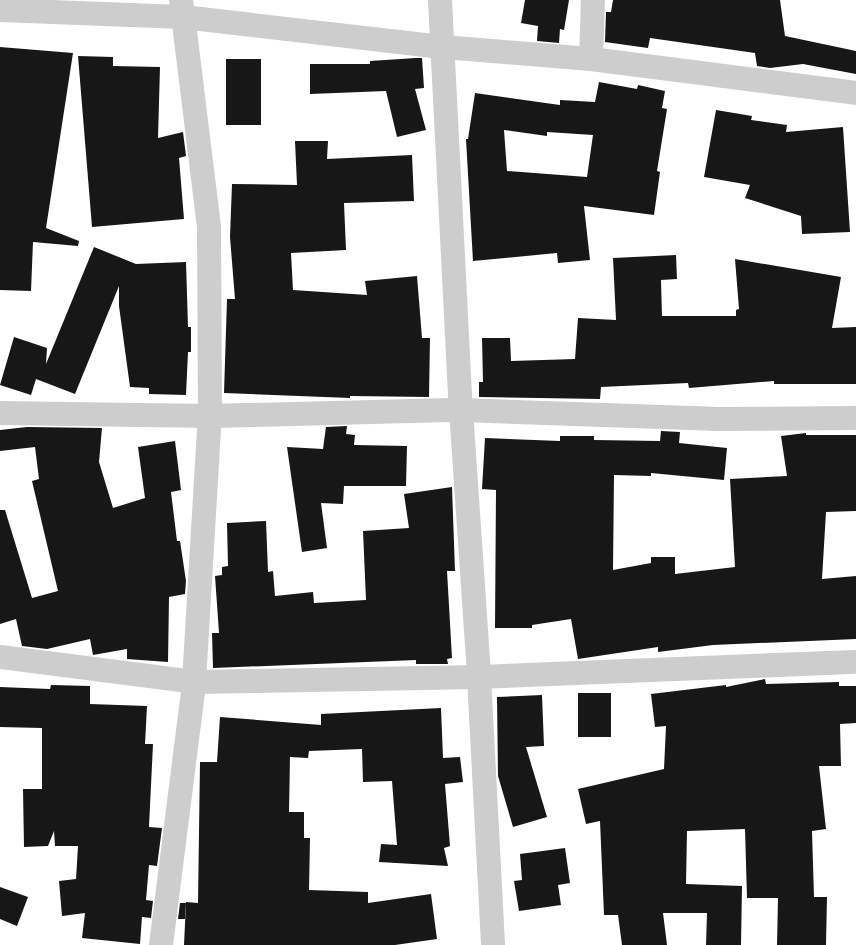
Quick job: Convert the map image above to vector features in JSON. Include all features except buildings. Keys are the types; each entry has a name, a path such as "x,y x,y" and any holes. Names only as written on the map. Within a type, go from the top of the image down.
{"street":[{"path":"440,0 444,47 461,410 479,677 494,945"},
{"path":"591,59 593,0"},
{"path":"161,945 194,682 210,416 209,227 182,8"},
{"path":"0,10 182,8 444,47 591,59 856,93"},
{"path":"0,412 210,416 461,410 713,419 856,418"},
{"path":"0,657 194,682 479,677 856,662"}]}
